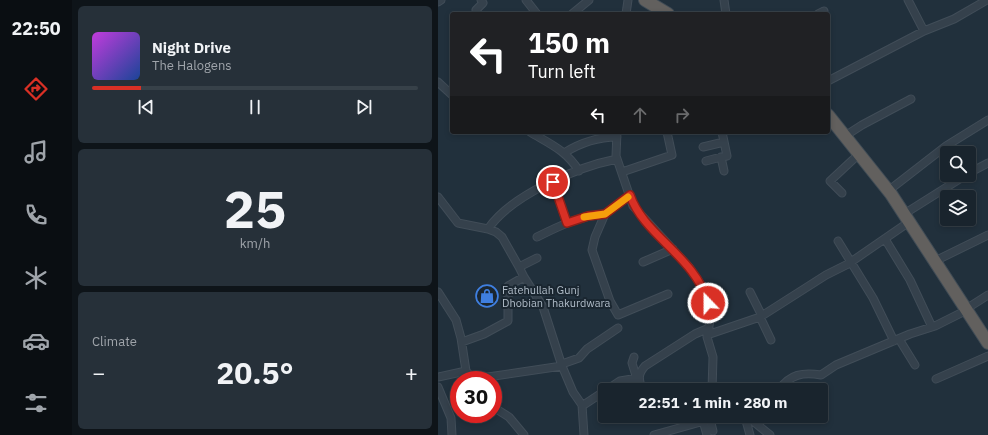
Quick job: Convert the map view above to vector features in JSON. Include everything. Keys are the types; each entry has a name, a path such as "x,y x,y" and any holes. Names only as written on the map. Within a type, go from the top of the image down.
{"highway":[{"path":"645,0 665,12"},
{"path":"830,117 846,136 907,218 988,343"}],"street":[{"path":"477,12 476,10 483,3 481,0"},
{"path":"526,0 535,12"},
{"path":"574,12 589,0"},
{"path":"626,12 628,0"},
{"path":"724,0 726,12"},
{"path":"908,0 924,31"},
{"path":"830,80 924,31 954,19 987,0"},
{"path":"438,82 450,93"},
{"path":"846,136 862,125 911,99"},
{"path":"888,191 946,146 988,120"},
{"path":"534,134 548,141 564,153 578,171"},
{"path":"546,134 548,141"},
{"path":"564,153 579,145 617,134 617,159 634,206 642,217 689,267 705,291 711,315 708,331 713,357 712,383"},
{"path":"622,172 672,155 667,134"},
{"path":"706,161 727,156 722,134"},
{"path":"703,147 724,142"},
{"path":"842,193 830,181 859,154"},
{"path":"721,158 724,171"},
{"path":"488,229 495,218 531,192 578,171 617,159"},
{"path":"976,169 988,163"},
{"path":"553,182 567,223"},
{"path":"637,378 646,366 695,334 761,317 885,239 907,218 956,182"},
{"path":"630,195 605,214 595,237 592,250 610,301 618,315 668,294"},
{"path":"439,201 458,223 488,229 502,237 543,307 562,365 573,392 582,406 582,425 584,435"},
{"path":"536,237 567,223 588,216 605,214"},
{"path":"935,261 988,235"},
{"path":"885,239 910,280 932,327"},
{"path":"838,241 852,261 896,340 915,366"},
{"path":"643,262 673,249"},
{"path":"519,267 537,258"},
{"path":"462,342 484,334 508,321 508,286 524,276"},
{"path":"438,292 456,320 462,342 466,370 438,377"},
{"path":"750,292 770,340"},
{"path":"784,383 802,373 821,375 836,365 932,327 966,309 988,295"},
{"path":"502,375 562,365 579,358 587,349 618,328"},
{"path":"936,379 988,356"},
{"path":"634,357 632,363 639,383"},
{"path":"582,406 620,381 637,378"},
{"path":"438,387 451,418 452,435"},
{"path":"502,413 509,417 524,435"},
{"path":"656,435 696,423"},
{"path":"707,423 710,433"},
{"path":"748,423 750,435"},
{"path":"755,423 770,435"}],"slow traffic":[{"path":"584,217 605,214 616,204 628,197"}],"place":[{"name":"Fatehullah Gunj Dhobian Thakurdwara","path":"487,296"}],"route":[{"path":"553,182 556,195 567,223 588,216 605,214 616,204 630,195 634,206 642,217 689,267 705,291 708,303"}]}
